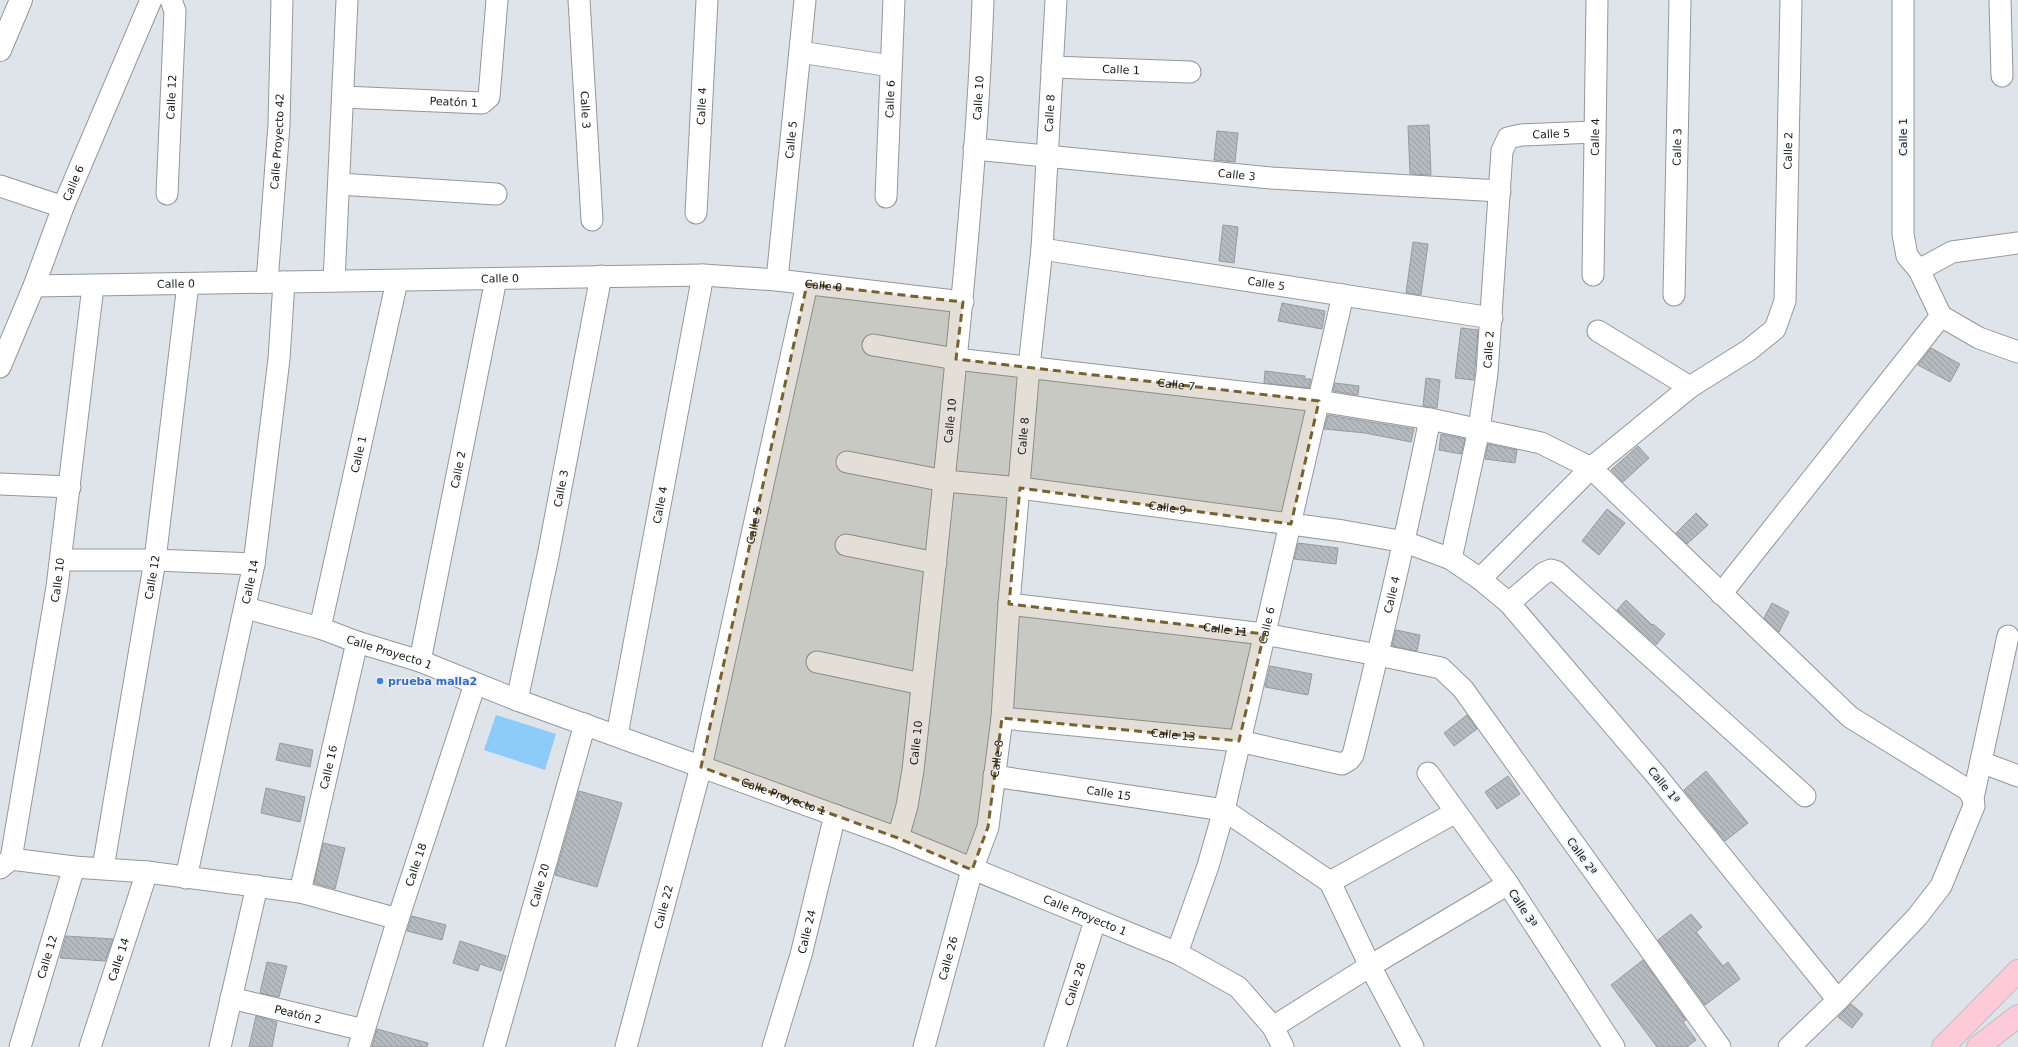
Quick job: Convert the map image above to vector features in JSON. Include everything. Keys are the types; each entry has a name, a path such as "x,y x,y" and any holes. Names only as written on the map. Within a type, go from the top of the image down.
{"main road":[{"path":"0,50 21,0"},
{"path":"1943,1047 2018,971"},
{"path":"1978,1047 2018,1016"}],"street":[{"name":"Calle 6","path":"0,367 34,286 63,207 151,0"},
{"name":"Calle 12","path":"167,194 174,12 171,0"},
{"name":"Calle Proyecto 42","path":"276,282 282,0"},
{"path":"334,281 347,0"},
{"name":"Peatón 1","path":"343,97 486,102 489,97 497,0"},
{"name":"Calle 3","path":"579,0 592,220"},
{"name":"Calle 4","path":"696,213 707,0"},
{"name":"Calle 5","path":"777,280 805,0"},
{"name":"Calle 6","path":"886,197 890,66 894,0"},
{"name":"Calle 10","path":"898,838 908,798 945,481 956,359 963,302 983,0"},
{"name":"Calle 8","path":"972,870 988,827 1002,718 1009,604 1020,488 1029,367 1042,249 1056,0"},
{"name":"Calle 4","path":"1593,275 1597,0"},
{"name":"Calle 3","path":"1674,295 1680,0"},
{"name":"Calle 2","path":"1480,579 1591,468 1690,387 1749,350 1775,329 1785,301 1791,0"},
{"name":"Calle 1","path":"1903,0 1903,234 1907,256 1919,270 1941,316"},
{"path":"2000,0 2002,76"},
{"path":"800,52 890,66"},
{"name":"Calle 1","path":"1052,67 1190,72"},
{"name":"Calle 5","path":"1508,138 1521,135 1595,132"},
{"name":"Calle 2","path":"1451,559 1479,429 1492,318 1502,152 1508,138"},
{"name":"Calle 3","path":"974,149 1048,158 1271,178 1500,191"},
{"path":"339,184 496,194"},
{"path":"0,186 63,207"},
{"path":"1919,270 1952,252 2018,243"},
{"name":"Calle 5","path":"1042,249 1492,318"},
{"name":"Calle 0","path":"34,286 703,275 777,280 963,302"},
{"name":"Calle 4","path":"617,735 703,275"},
{"name":"Calle 3","path":"517,700 548,556 601,276"},
{"name":"Calle 2","path":"420,661 496,279"},
{"name":"Calle 1","path":"320,628 396,281"},
{"name":"Calle 14","path":"186,878 246,608 254,564 279,359 276,282"},
{"name":"Calle 12","path":"103,868 155,560 188,284"},
{"name":"Calle 5","path":"701,767 807,284"},
{"name":"Calle 10","path":"5,863 61,560 93,286"},
{"name":"Calle 6","path":"1177,953 1208,866 1224,810 1343,295"},
{"path":"1721,594 1941,316 1979,338 2018,352"},
{"path":"1598,331 1690,387"},
{"name":"Calle 7","path":"873,345 956,359 1319,402 1430,419 1479,429 1506,437 1541,443 1591,468 1850,717 1968,790 1973,798"},
{"name":"Calle 4","path":"1342,764 1349,760 1353,755 1405,542 1430,419"},
{"name":"Calle 9","path":"847,462 945,481 1020,488 1291,524 1405,542 1451,559 1480,579"},
{"path":"0,484 70,487"},
{"path":"846,545 936,563"},
{"path":"61,560 155,560 254,564"},
{"path":"1509,603 1551,570 1561,574 1805,796"},
{"name":"Calle 1ª","path":"1480,579 1509,603 1656,775 1838,1000"},
{"name":"Calle 11","path":"1009,604 1264,634 1441,668"},
{"name":"Calle Proyecto 1","path":"246,608 320,628 357,642 420,661 517,700 898,838 1095,921 1177,953 1238,987 1273,1027 1283,1047"},
{"path":"1789,1047 1838,1000 1916,917 1941,886 1974,806 1973,798 2008,636"},
{"name":"Calle 16","path":"300,892 357,642"},
{"path":"817,662 922,684"},
{"name":"Calle 2ª","path":"1441,668 1463,689 1720,1047"},
{"name":"Calle 18","path":"361,1038 398,919 475,684"},
{"name":"Calle 13","path":"1002,718 1239,741 1342,764"},
{"name":"Calle 20","path":"494,1047 585,724"},
{"path":"1981,762 2018,776"},
{"name":"Calle 22","path":"626,1047 701,767"},
{"name":"Calle 3ª","path":"1428,773 1508,884 1614,1047"},
{"name":"Calle 15","path":"994,776 1224,810"},
{"path":"1224,810 1330,882 1370,966 1414,1047"},
{"path":"1330,882 1456,812"},
{"name":"Calle 24","path":"773,1047 801,955 835,815"},
{"path":"5,863 103,868 147,872 300,892 398,919"},
{"name":"Calle 12","path":"20,1047 74,867"},
{"name":"Calle 26","path":"924,1047 972,870"},
{"name":"Calle 14","path":"90,1047 147,872"},
{"path":"1273,1027 1370,966 1508,884"},
{"path":"220,1047 257,886"},
{"name":"Calle 28","path":"1056,1047 1095,921"},
{"name":"Peatón 2","path":"231,998 361,1038"}],"highlighted area":[{"path":"807,284 963,302 956,359 1319,401 1291,524 1020,488 1009,604 1264,634 1239,741 1002,718 988,827 972,870 898,838 701,767"}],"shaded area":[{"path":"496,715 556,734 545,770 484,750"}],"building":[{"path":"1429,125 1431,175 1410,174 1408,126"},
{"path":"1217,131 1238,133 1235,162 1214,160"},
{"path":"1223,225 1238,227 1234,263 1219,261"},
{"path":"1413,242 1428,244 1421,295 1406,293"},
{"path":"1282,303 1325,311 1322,329 1278,321"},
{"path":"1461,328 1478,330 1474,380 1455,378"},
{"path":"1931,348 1960,364 1950,382 1918,365"},
{"path":"1265,371 1305,376 1305,379 1311,379 1309,388 1264,383"},
{"path":"1426,378 1440,380 1437,408 1423,406"},
{"path":"1335,383 1359,386 1358,395 1333,391"},
{"path":"1328,415 1414,429 1411,442 1365,433 1324,429"},
{"path":"1441,434 1465,439 1461,454 1439,450"},
{"path":"1488,444 1517,450 1515,463 1485,459"},
{"path":"1638,446 1649,458 1623,482 1611,470"},
{"path":"1607,509 1625,523 1599,555 1582,541"},
{"path":"1696,513 1708,525 1687,544 1676,533"},
{"path":"1298,543 1338,548 1336,564 1294,559"},
{"path":"1626,600 1652,625 1653,624 1665,634 1656,645 1617,610"},
{"path":"1772,603 1789,612 1779,632 1764,618"},
{"path":"1396,630 1420,635 1417,651 1392,646"},
{"path":"1270,666 1312,674 1308,695 1265,687"},
{"path":"1467,715 1477,729 1454,746 1444,733"},
{"path":"280,743 313,750 310,767 276,760"},
{"path":"1706,771 1748,823 1725,841 1684,790"},
{"path":"1508,776 1520,794 1497,809 1485,792"},
{"path":"266,788 305,797 300,822 261,813"},
{"path":"579,791 622,803 597,887 555,875"},
{"path":"323,843 345,848 335,889 314,883"},
{"path":"1691,914 1702,927 1696,932 1723,966 1728,962 1740,979 1705,1005 1658,940"},
{"path":"412,916 446,925 442,940 407,931"},
{"path":"66,936 113,939 105,961 60,958"},
{"path":"460,941 506,956 501,971 480,964 478,971 453,963"},
{"path":"1643,960 1686,1020 1683,1022 1696,1040 1687,1047 1657,1047 1611,985"},
{"path":"267,962 287,966 279,997 260,993"},
{"path":"1851,1004 1863,1014 1852,1028 1838,1017"},
{"path":"256,1016 277,1022 272,1047 249,1047"},
{"path":"377,1029 428,1043 427,1047 372,1047"}],"place":[{"name":"prueba malla2","path":"380,681"}]}
